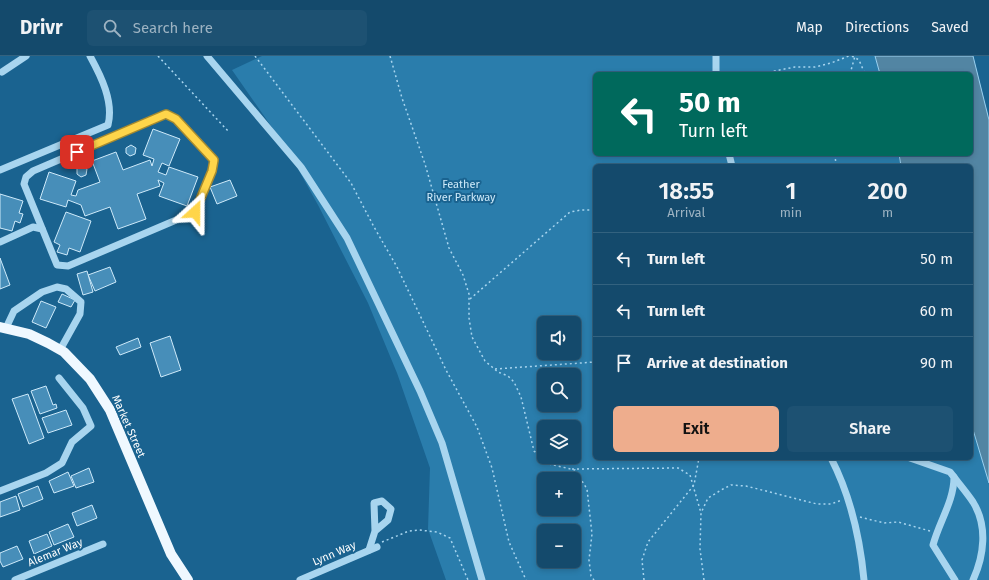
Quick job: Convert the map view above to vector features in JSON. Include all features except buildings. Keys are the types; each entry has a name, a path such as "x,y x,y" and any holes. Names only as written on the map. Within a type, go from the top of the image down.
{"main road":[{"name":"Market Street","path":"3,327 29,334 60,350 77,364 101,394 171,554 188,580"}],"street":[{"path":"2,72 26,56"},
{"path":"0,170 108,124 110,114 107,97 90,56"},
{"path":"207,56 301,167 347,238 420,391 442,443 482,580"},
{"path":"716,56 716,72"},
{"path":"166,114 176,119 214,160 212,171 195,212 68,266 57,265 42,228 24,184 26,177 33,171 149,120 166,114"},
{"path":"0,242 33,228 42,228"},
{"path":"3,327 14,312 42,292 57,287 66,289 81,302 80,314 60,350"},
{"path":"0,491 46,473 62,463 72,442 91,426 83,408 59,378"},
{"path":"832,460 842,480 848,498 864,580"},
{"path":"916,460 950,472 973,502 980,515 983,544 980,563 972,580"},
{"path":"954,477 954,486 951,497 936,533 933,545 955,580"},
{"path":"369,550 375,531"},
{"name":"Alemar Way","path":"15,580 103,544"},
{"name":"Lynn Way","path":"300,580 377,547"}],"path":[{"path":"158,56 228,131"},
{"path":"255,56 352,183 374,227 397,267 446,370 477,427 492,468 509,542 526,580"},
{"path":"390,56 402,98 425,164 448,248 454,262 463,275 469,300 472,337 485,361 495,369 508,376 514,382 521,397 534,451 549,464 575,470 579,474 587,489 592,534 589,560 594,580"},
{"path":"769,72 795,67 815,67 849,56"},
{"path":"850,72 854,56"},
{"path":"854,56 863,66 864,72"},
{"path":"469,300 570,212 593,210"},
{"path":"495,369 593,362"},
{"path":"644,580 642,560 648,542 694,485 699,460"},
{"path":"570,469 678,468 690,475 701,513 700,549 704,580"},
{"path":"701,513 708,498 731,484 746,486 817,504 831,504 848,498"},
{"path":"852,516 884,523 898,522 936,533"},
{"path":"377,547 380,543 409,531 419,530 437,532 450,538 468,580"}],"green space":[{"name":"Feather River Parkway","path":"262,56 875,56 879,72 593,72 593,156 898,156 900,164 593,164 593,460 973,460 973,430 989,483 989,580 446,580 428,529 430,468 397,373 368,303 318,205 287,149 232,70"}],"shaded area":[{"path":"875,56 973,56 989,120 989,483 973,430 973,164 901,164 899,156 973,156 973,72 879,72"}],"route":[{"path":"77,152 166,114 176,119 214,160 212,171 195,212"}]}
